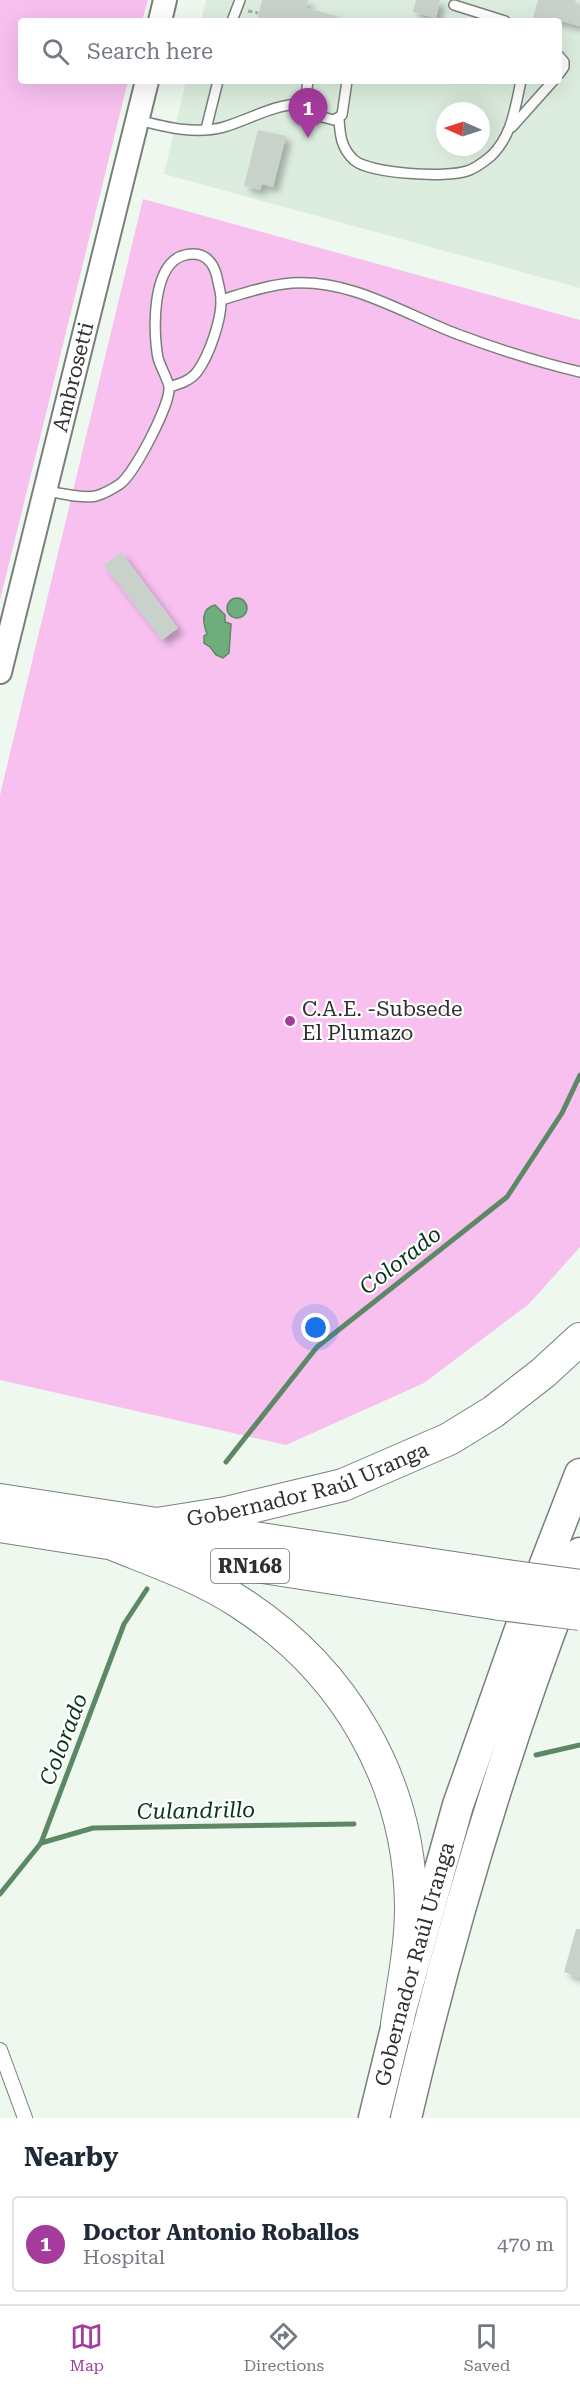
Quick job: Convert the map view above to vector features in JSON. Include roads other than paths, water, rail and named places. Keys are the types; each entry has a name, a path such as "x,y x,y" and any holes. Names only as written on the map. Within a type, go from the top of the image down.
{"highway":[{"name":"Gobernador Raúl Uranga","path":"0,1500 157,1524 226,1513 343,1485 449,1439 493,1412 543,1373 580,1339"},
{"path":"0,1480 43,1491 74,1511"},
{"path":"157,1524 504,1590 580,1586"},
{"name":"Gobernador Raúl Uranga","path":"0,1526 115,1545 504,1590 580,1614"},
{"path":"115,1545 192,1576 239,1602 255,1614 312,1661 336,1690 364,1733 391,1787 404,1832 411,1907 408,1949 397,2024"}],"main road":[{"name":"Gobernador Raúl Uranga","path":"374,2118 397,2024 458,1805 524,1618 580,1474"},
{"name":"Gobernador Raúl Uranga","path":"406,2118 427,2031 488,1814 551,1626 580,1553"}],"street":[{"path":"161,18 165,0"},
{"name":"Ambrosetti","path":"0,672 146,84"},
{"path":"0,2050 25,2118"}],"lane":[{"path":"233,18 240,0"},
{"path":"454,5 495,18"},
{"path":"206,129 217,84"},
{"path":"307,84 304,104 307,113 334,120 339,119"},
{"path":"347,84 342,115 339,119 341,140 344,148 356,162 378,169 430,175 468,171 491,156 550,84"},
{"path":"511,129 520,84"},
{"path":"138,120 174,130 222,128 287,104 304,104"},
{"path":"45,491 85,497 98,496 122,483 161,418 169,387 158,358 154,321 162,280 178,258 198,254 208,257 215,267 221,300 217,325 208,351 196,373 187,381 169,387"},
{"path":"221,300 263,288 294,283 328,286 377,298 456,334 530,359 580,372"}],"waterway":[{"name":"Colorado","path":"226,1462 317,1347 507,1197 562,1113 580,1075"},
{"name":"Colorado","path":"0,1894 41,1843 124,1624 147,1589"},
{"name":"Culandrillo","path":"536,1755 580,1745"},
{"name":"Culandrillo","path":"41,1843 93,1828 354,1824"}],"place":[{"name":"Doctor Antonio Roballos","path":"308,138"},
{"name":"C.A.E. -Subsede El Plumazo","path":"290,1021"}]}
